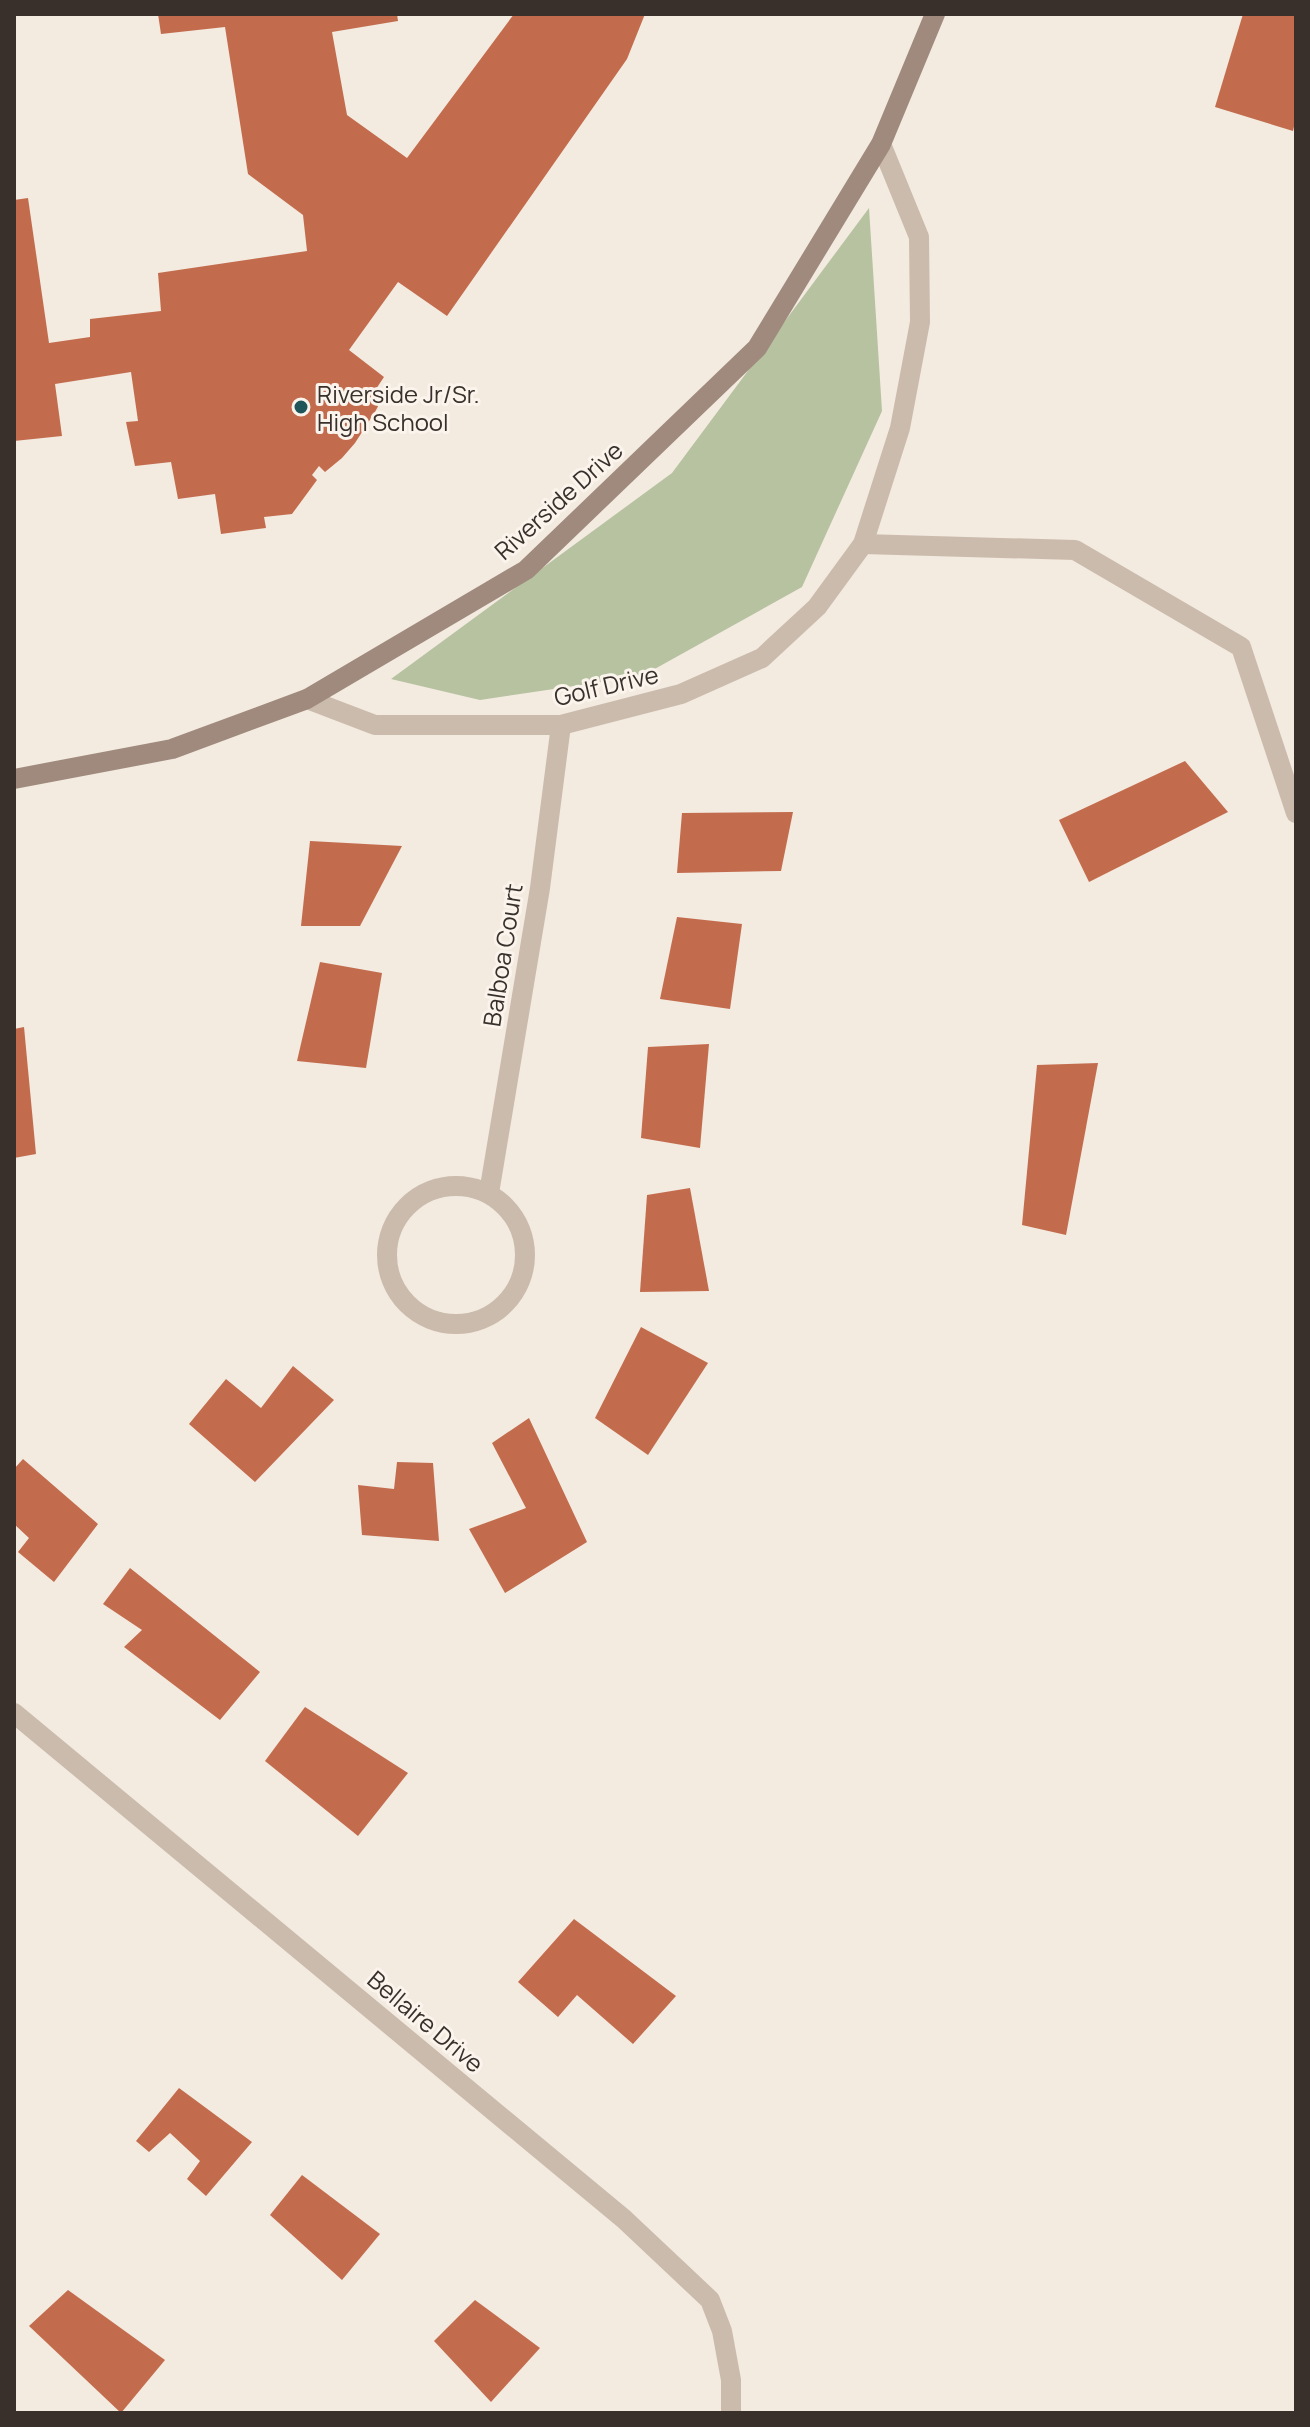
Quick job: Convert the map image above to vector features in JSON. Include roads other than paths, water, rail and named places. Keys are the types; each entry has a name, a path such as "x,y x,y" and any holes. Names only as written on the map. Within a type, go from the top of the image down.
{"main road":[{"name":"Riverside Drive","path":"14,779 172,749 307,699 526,570 757,348 881,144 935,14"}],"street":[{"name":"Golf Drive","path":"307,699 375,725 561,725 681,694 762,658 817,607 863,544 900,428 920,322 919,237 881,144"},
{"path":"863,544 1075,550 1241,647 1296,813"},
{"name":"Balboa Court","path":"489,1193 540,888 561,725"},
{"path":"445,1186 467,1186 489,1193 507,1207 520,1227 526,1250 523,1274 513,1295 496,1311 475,1322 451,1324 428,1319 409,1306 395,1289 388,1268 387,1246 393,1224 406,1206 424,1193 445,1186"},
{"name":"Bellaire Drive","path":"14,1713 624,2219 710,2300 722,2331 731,2380 731,2413"}],"place":[{"name":"Riverside Jr/Sr. High School","path":"301,407"}]}
